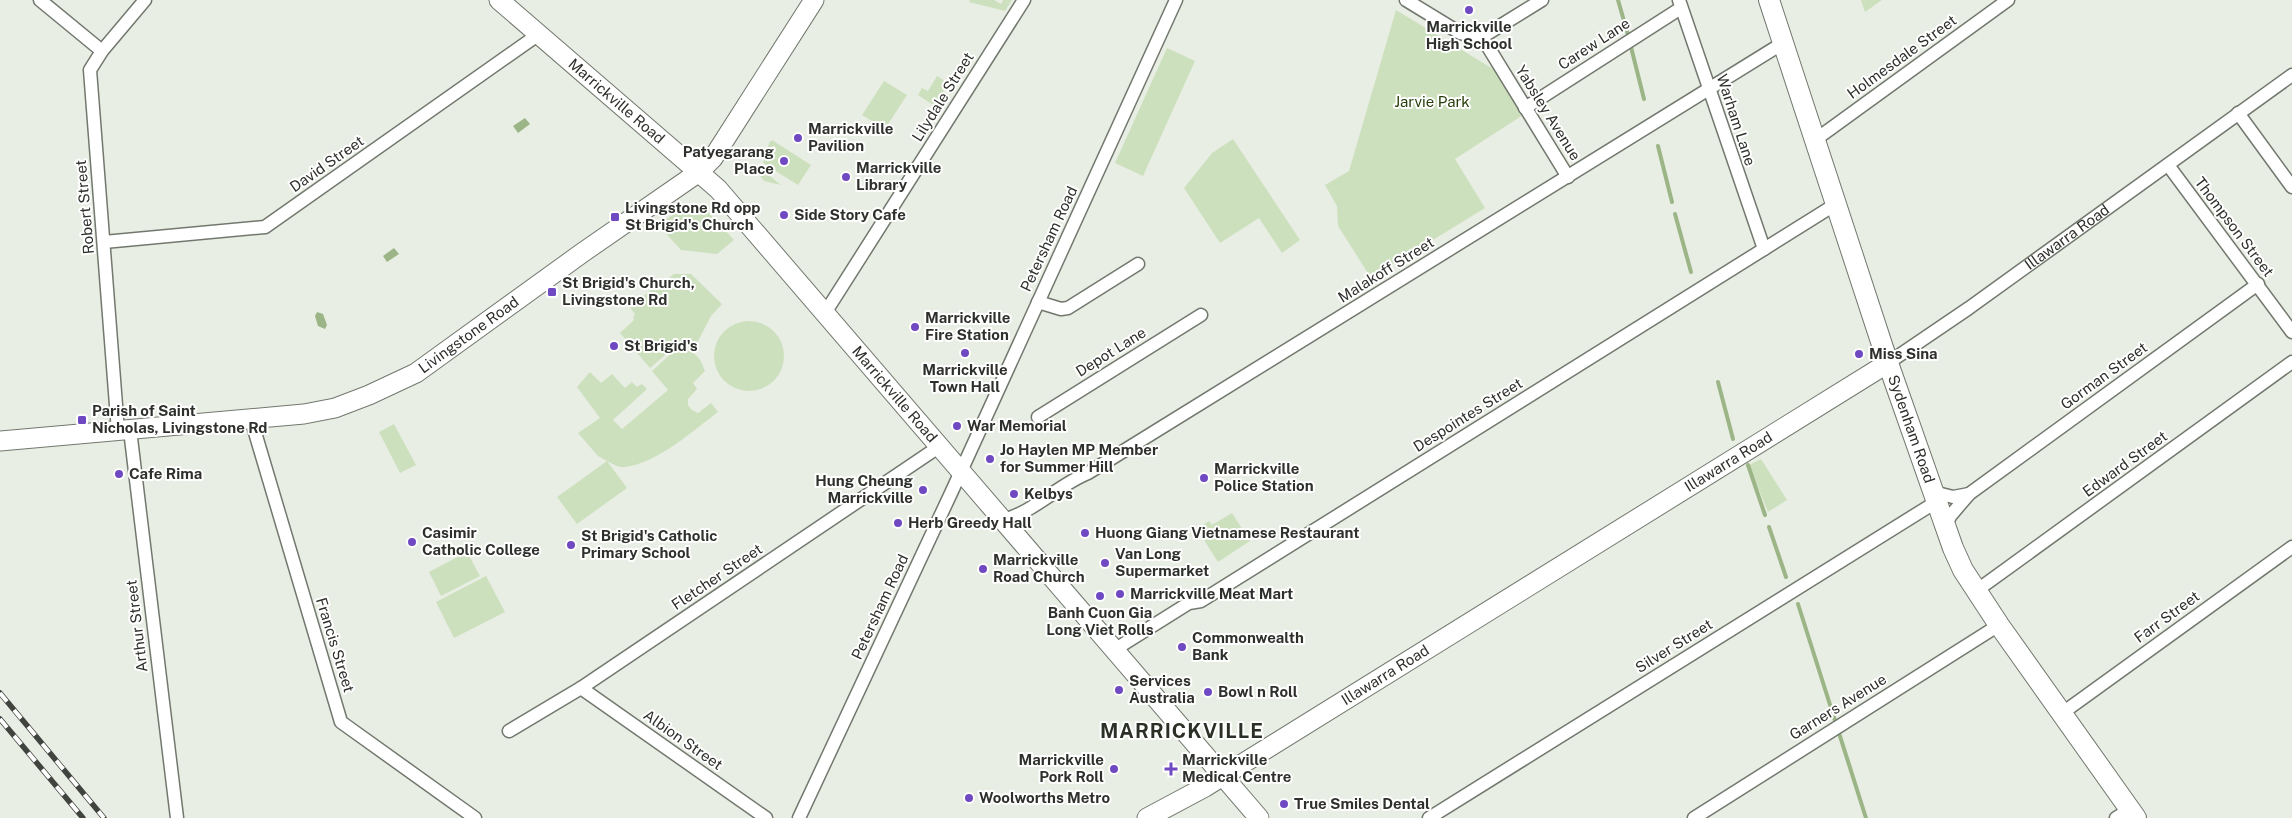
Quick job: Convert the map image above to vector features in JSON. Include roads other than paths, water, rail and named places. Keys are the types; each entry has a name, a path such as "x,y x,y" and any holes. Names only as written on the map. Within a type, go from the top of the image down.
{"main road":[{"name":"Sydenham Road","path":"1769,0 1888,363 1934,497 1963,570 2062,714 2128,815"}],"street":[{"path":"40,0 102,51"},
{"name":"Robert Street","path":"124,430 104,242 90,70 102,51 145,0"},
{"name":"Marrickville Road","path":"500,0 718,189 1259,818"},
{"name":"Livingstone Road","path":"0,441 304,414 335,408 369,395 416,373 582,253 699,172 713,158 814,0"},
{"name":"Lilydale Street","path":"825,313 1024,0"},
{"name":"Petersham Road","path":"799,818 1176,0"},
{"path":"1406,0 1460,34 1482,37 1542,0"},
{"name":"Holmesdale Street","path":"1816,140 2008,0"},
{"name":"Warham Lane","path":"1680,4 1764,249"},
{"name":"Carew Lane","path":"1525,108 1680,4"},
{"name":"David Street","path":"104,242 266,227 539,34"},
{"name":"Yabsley Avenue","path":"1482,37 1568,177"},
{"name":"Malakoff Street","path":"1003,520 1015,517 1076,478 1088,473 1206,402 1783,43"},
{"name":"Illawarra Road","path":"1147,818 1222,776 1888,363 1969,308 2292,75"},
{"path":"2238,113 2292,187"},
{"name":"Thompson Street","path":"2168,165 2292,332"},
{"name":"Despointes Street","path":"1114,650 1189,603 1201,601 1836,204"},
{"path":"1038,302 1054,308 1068,308 1138,264"},
{"name":"Gorman Street","path":"1945,526 1951,515 1969,494 2258,284"},
{"name":"Depot Lane","path":"1038,417 1201,315"},
{"name":"Edward Street","path":"1976,591 2292,362"},
{"name":"Francis Street","path":"251,419 341,722 475,818"},
{"name":"Arthur Street","path":"124,430 177,818"},
{"name":"Fletcher Street","path":"509,732 581,688 940,446"},
{"path":"1934,497 1953,497 1969,494"},
{"name":"Silver Street","path":"1429,818 1934,497"},
{"name":"Farr Street","path":"2062,714 2292,547"},
{"name":"Garners Avenue","path":"1694,818 1999,625"},
{"name":"Albion Street","path":"581,688 766,818"}],"waterway":[{"path":"1618,0 1628,35"},
{"path":"1631,47 1644,99"},
{"path":"1658,146 1672,202"},
{"path":"1675,214 1691,272"},
{"path":"1718,382 1733,439"},
{"path":"1748,465 1765,515"},
{"path":"1769,527 1786,577"},
{"path":"1798,604 1866,818"}],"railway":[{"path":"0,693 104,818"},
{"path":"0,719 83,818"}],"place":[{"name":"Marrickville High School","path":"1469,10"},
{"name":"Marrickville Pavilion","path":"798,138"},
{"name":"Patyegarang Place","path":"784,161"},
{"name":"Marrickville Library","path":"846,177"},
{"name":"Side Story Cafe","path":"784,215"},
{"name":"Livingstone Rd opp St Brigid's Church","path":"615,217"},
{"name":"St Brigid's Church, Livingstone Rd","path":"552,292"},
{"name":"Marrickville Fire Station","path":"915,327"},
{"name":"St Brigid's","path":"614,346"},
{"name":"Marrickville Town Hall","path":"965,353"},
{"name":"Miss Sina","path":"1859,354"},
{"name":"Parish of Saint Nicholas, Livingstone Rd","path":"82,420"},
{"name":"War Memorial","path":"957,426"},
{"name":"Jo Haylen MP Member for Summer Hill","path":"990,459"},
{"name":"Cafe Rima","path":"119,474"},
{"name":"Marrickville Police Station","path":"1204,478"},
{"name":"Hung Cheung Marrickville","path":"923,490"},
{"name":"Kelbys","path":"1014,494"},
{"name":"Herb Greedy Hall","path":"898,523"},
{"name":"Huong Giang Vietnamese Restaurant","path":"1085,533"},
{"name":"Casimir Catholic College","path":"412,542"},
{"name":"St Brigid's Catholic Primary School","path":"571,545"},
{"name":"Van Long Supermarket","path":"1105,563"},
{"name":"Marrickville Road Church","path":"983,569"},
{"name":"Marrickville Meat Mart","path":"1120,594"},
{"name":"Banh Cuon Gia Long Viet Rolls","path":"1100,596"},
{"name":"Commonwealth Bank","path":"1182,647"},
{"name":"Services Australia","path":"1119,690"},
{"name":"Bowl n Roll","path":"1208,692"},
{"name":"Marrickville Pork Roll","path":"1114,769"},
{"name":"Marrickville Medical Centre","path":"1171,769"},
{"name":"Woolworths Metro","path":"969,798"},
{"name":"True Smiles Dental","path":"1284,804"}],"district":[{"name":"MARRICKVILLE","path":"1182,731"}],"park label":[{"name":"Jarvie Park","path":"1432,102"}]}
